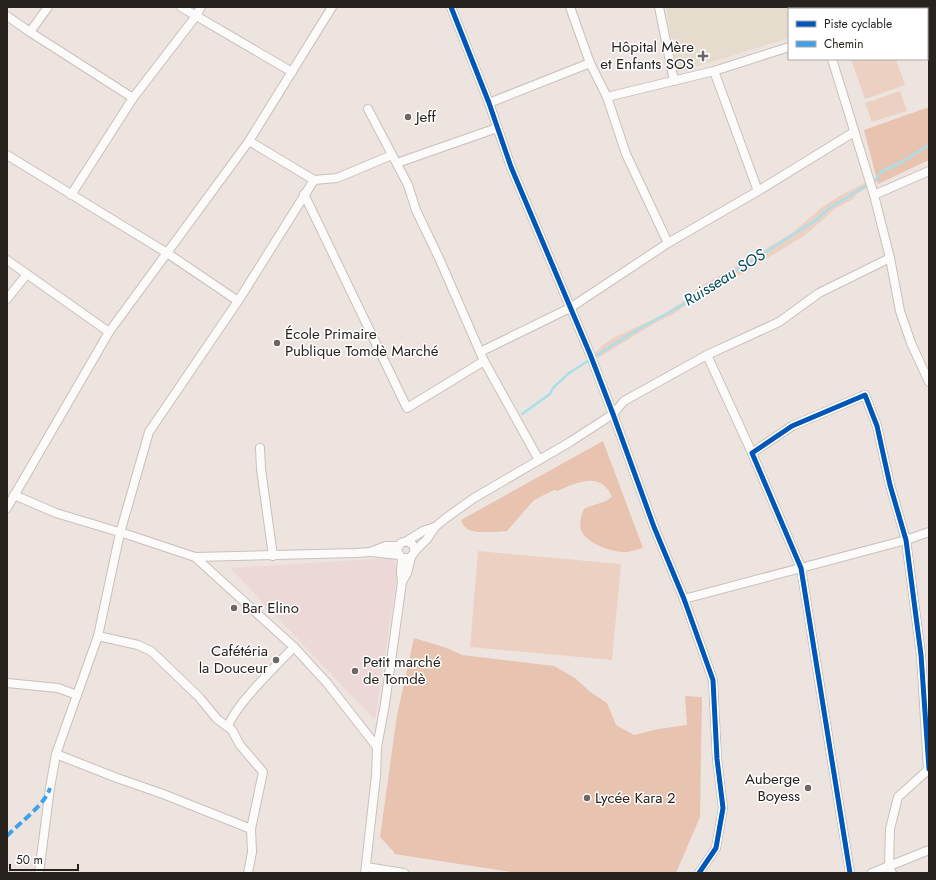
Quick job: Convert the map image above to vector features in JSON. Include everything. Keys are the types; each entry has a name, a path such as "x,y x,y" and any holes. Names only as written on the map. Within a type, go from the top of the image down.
{"street":[{"path":"30,32 48,7"},
{"path":"181,7 292,72"},
{"path":"71,195 133,98 196,16 201,7"},
{"path":"7,508 109,332 249,142 332,7"},
{"path":"451,7 489,104 511,167 590,354 654,527 684,599 713,680 717,759 723,808 716,848 699,873"},
{"path":"570,7 590,63 607,97 626,154 668,244"},
{"path":"659,7 674,80"},
{"path":"7,16 133,98"},
{"path":"607,97 714,71 788,47"},
{"path":"832,60 874,195 890,258 900,311 911,343 929,382"},
{"path":"489,104 590,63"},
{"path":"714,71 758,191"},
{"path":"368,109 408,185 416,210 439,258 484,361 539,460"},
{"path":"397,163 497,128"},
{"path":"480,352 570,308 668,244 854,132"},
{"path":"249,142 314,180 337,178 392,155"},
{"path":"7,155 167,253 238,301"},
{"path":"874,195 929,171"},
{"path":"40,873 50,788 56,754 98,636 120,532 149,432 238,301 314,180"},
{"path":"304,194 407,408 484,361"},
{"path":"370,552 386,546 398,546 400,543 407,542 423,531 435,527 474,498 570,442 613,414 624,400 707,355 779,322 819,293 890,258"},
{"path":"7,260 109,332"},
{"path":"7,299 27,274"},
{"path":"707,355 752,453 801,568 850,873"},
{"path":"752,453 792,426 865,395 877,426 890,485 906,540 921,655 929,770 898,797 890,828 890,870"},
{"path":"260,448 261,469 273,556"},
{"path":"14,495 56,513 120,532 195,557 273,556 370,552 408,558 427,539 435,527"},
{"path":"684,599 906,540 929,532"},
{"path":"402,582 407,573 413,554 413,545 407,542"},
{"path":"398,546 397,549 400,556 402,582 385,704 377,747 376,776 366,870 404,873"},
{"path":"195,557 294,647 327,683 377,747"},
{"path":"98,636 138,645 152,651 199,697 217,719 232,730 240,745 263,772 251,829 252,852 248,873"},
{"path":"228,727 230,719 249,695 294,647"},
{"path":"7,683 58,688 77,695"},
{"path":"56,754 251,829"},
{"path":"872,873 890,870 929,850"}],"shaded area":[{"name":"Hôpital Mère et Enfants SOS","path":"666,7 800,7 788,8 788,38 676,73"},
{"path":"851,60 896,60 905,85 865,99"},
{"path":"900,91 907,111 872,122 865,103"},
{"path":"929,107 929,160 878,184 864,130"},
{"path":"884,168 881,179 857,194 853,199 835,209 804,236 700,299 687,304 674,314 655,323 598,358 595,353 613,338 662,315 692,296 696,289 792,233 821,208 841,195 875,178"},
{"path":"603,441 643,548 628,552 615,551 601,547 584,535 580,525 584,509 612,497 602,484 595,481 573,484 558,491 554,490 534,500 507,531 477,532 469,530 464,526 461,520"},
{"path":"478,551 621,564 612,660 470,647"},
{"name":"Petit marché de Tomdè","path":"392,558 398,570 375,720 230,568"},
{"path":"414,638 447,648 462,655 554,666 575,678 589,691 607,703 616,725 634,735 658,729 687,725 685,696 702,697 700,817 676,873 518,873 394,854 394,852 380,837 397,715"}],"waterway":[{"name":"Ruisseau SOS","path":"522,414 550,394 553,388 569,373 630,334 684,304 816,220 828,209 877,179 881,172 902,162 929,145"}],"marked path":[{"path":"7,836 43,801 50,788"}],"cycle path":[{"path":"451,7 489,103 511,167 590,354 654,527 684,599 713,680 717,759 723,808 716,848 699,873"},
{"path":"850,873 801,568 752,453 792,426 865,395 877,426 890,485 906,540 921,655 929,769"}],"place":[{"name":"Hôpital Mère et Enfants SOS","path":"703,56"},
{"name":"Jeff","path":"408,117"},
{"name":"École Primaire Publique Tomdè Marché","path":"277,343"},
{"name":"Bar Elino","path":"234,608"},
{"name":"Cafétéria la Douceur","path":"276,660"},
{"name":"Petit marché de Tomdè","path":"355,671"},
{"name":"Auberge Boyess","path":"808,788"},
{"name":"Lycée Kara 2","path":"587,798"}]}
